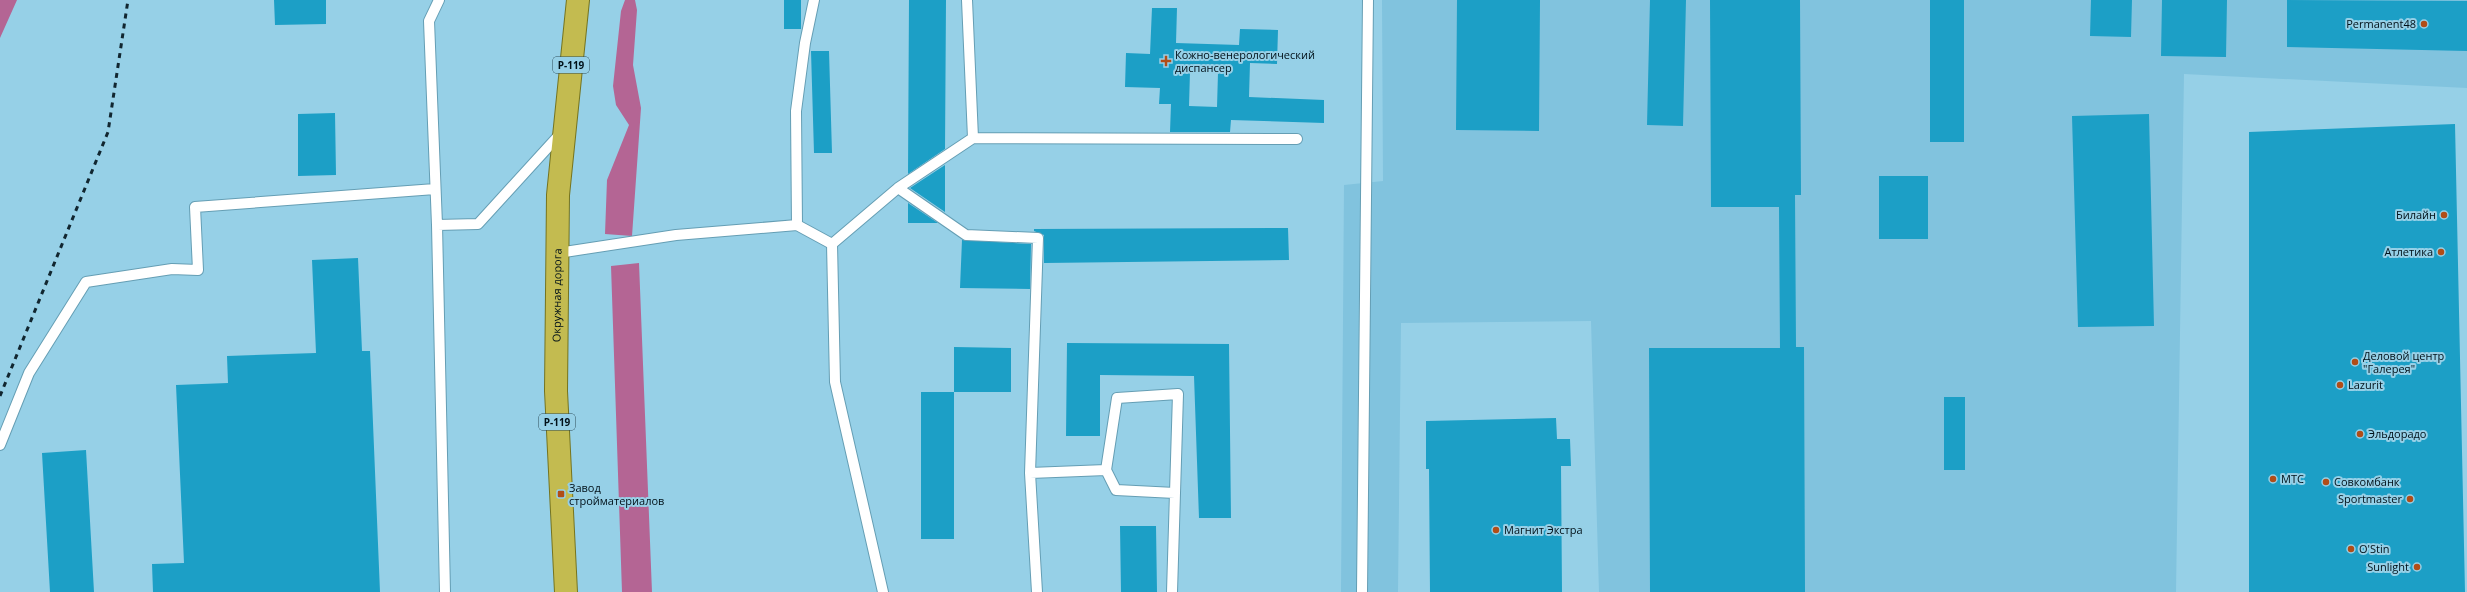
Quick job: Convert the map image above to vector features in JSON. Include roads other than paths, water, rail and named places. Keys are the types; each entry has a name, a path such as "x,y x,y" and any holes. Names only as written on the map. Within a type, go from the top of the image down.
{"highway":[{"name":"Окружная дорога","path":"566,592 556,391 558,195 578,0"}],"lane":[{"path":"439,0 429,21 436,189 445,592"},
{"path":"797,225 796,111 805,43 814,0"},
{"path":"967,0 973,138"},
{"path":"1362,592 1368,0"},
{"path":"437,225 478,224 564,130"},
{"path":"832,244 898,188 973,138 1297,139"},
{"path":"898,188 966,235 1038,238 1030,473 1037,592"},
{"path":"0,445 29,373 86,282 172,269 198,270 195,207 436,189"},
{"path":"558,253 676,235 797,225 832,244"},
{"path":"832,244 835,382 883,592"},
{"path":"1172,592 1175,493 1178,394 1117,398 1106,470 1116,490 1175,493"},
{"path":"1030,473 1106,470"}],"railway":[{"path":"0,396 108,132 128,0"}],"place":[{"name":"Permanent48","path":"2424,24"},
{"name":"Кожно-венерологический диспансер","path":"1166,61"},
{"name":"Билайн","path":"2444,215"},
{"name":"Атлетика","path":"2441,252"},
{"name":"Деловой центр \"Галерея\"","path":"2355,362"},
{"name":"Lazurit","path":"2340,385"},
{"name":"Эльдорадо","path":"2360,434"},
{"name":"МТС","path":"2273,479"},
{"name":"Совкомбанк","path":"2326,482"},
{"name":"Завод стройматериалов","path":"561,494"},
{"name":"Sportmaster","path":"2410,499"},
{"name":"Магнит Экстра","path":"1496,530"},
{"name":"O'Stin","path":"2351,549"},
{"name":"Sunlight","path":"2417,567"}]}
